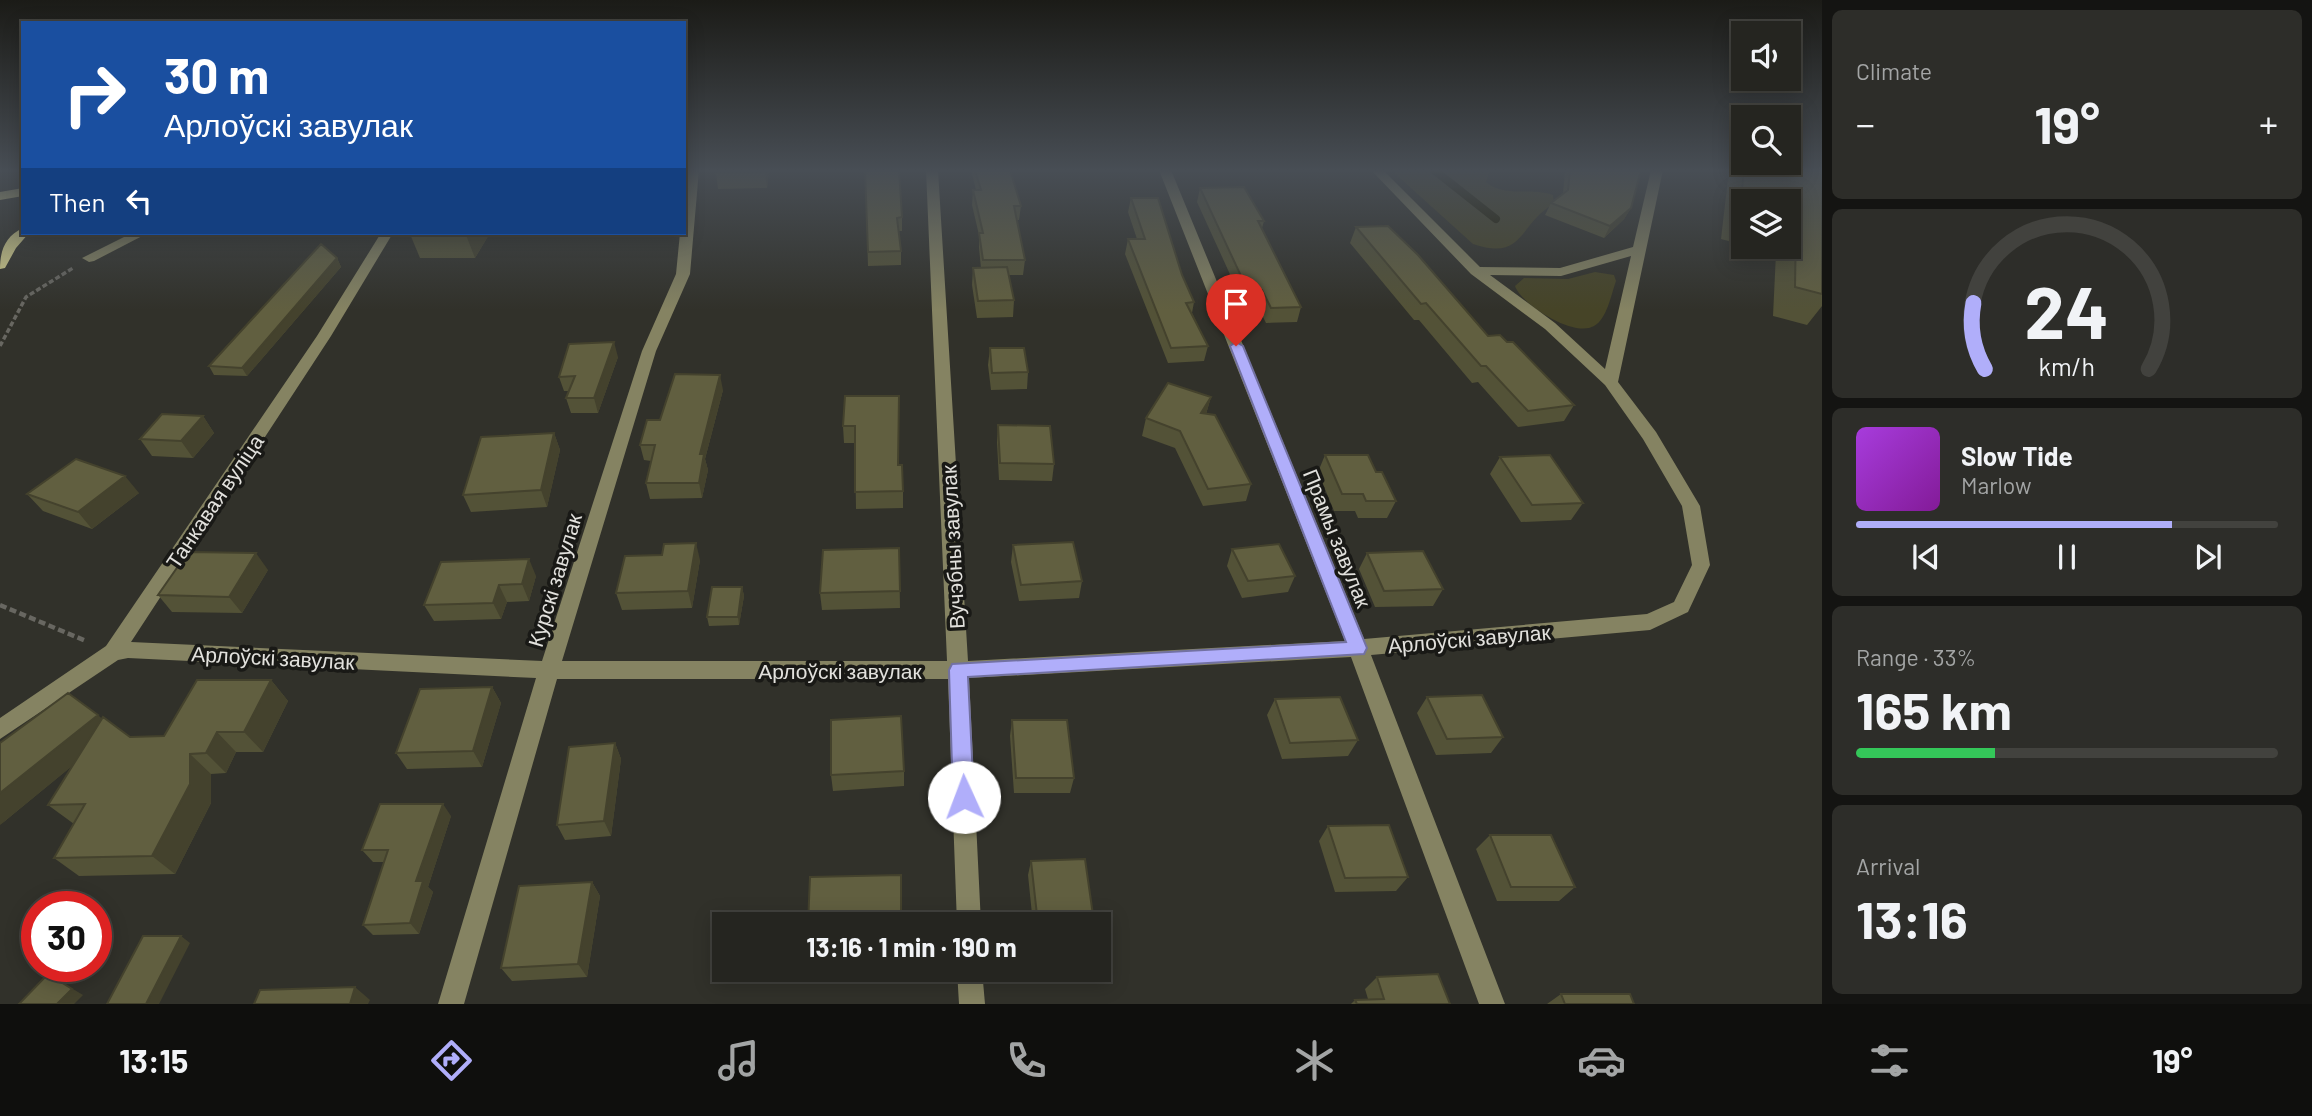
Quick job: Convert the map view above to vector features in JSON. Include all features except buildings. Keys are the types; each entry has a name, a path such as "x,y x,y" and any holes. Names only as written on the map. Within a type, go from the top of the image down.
{"main road":[{"path":"0,265 10,246 21,234"}],"street":[{"name":"Курскі завулак","path":"451,1004 549,670 649,351 683,274 688,217"},
{"name":"Вучэбны завулак","path":"934,217 968,912"},
{"name":"Прамы завулак","path":"1184,217 1358,648 1492,1004"},
{"path":"1423,217 1476,271 1550,326 1610,382"},
{"path":"1610,382 1646,217"},
{"path":"89,258 138,235"},
{"name":"Танкавая вуліца","path":"0,730 113,652 324,336 386,235"},
{"path":"1476,271 1561,272 1638,250"},
{"name":"Арлоўскі завулак","path":"113,652 128,650 549,670 958,670 1358,648 1650,622 1681,607 1701,565 1691,506 1650,436 1610,382"},
{"path":"971,982 972,1004"}],"path":[{"path":"0,346 26,297 89,258"},
{"path":"0,605 113,652"}],"shaded area":[{"path":"1443,217 1538,217 1520,237 1503,248 1473,244"},
{"path":"1595,272 1614,275 1616,281 1602,318 1594,326 1585,328 1562,323 1537,310 1515,286 1524,278 1568,279"}],"route":[{"path":"964,797 958,670 1358,648 1236,346"}]}
